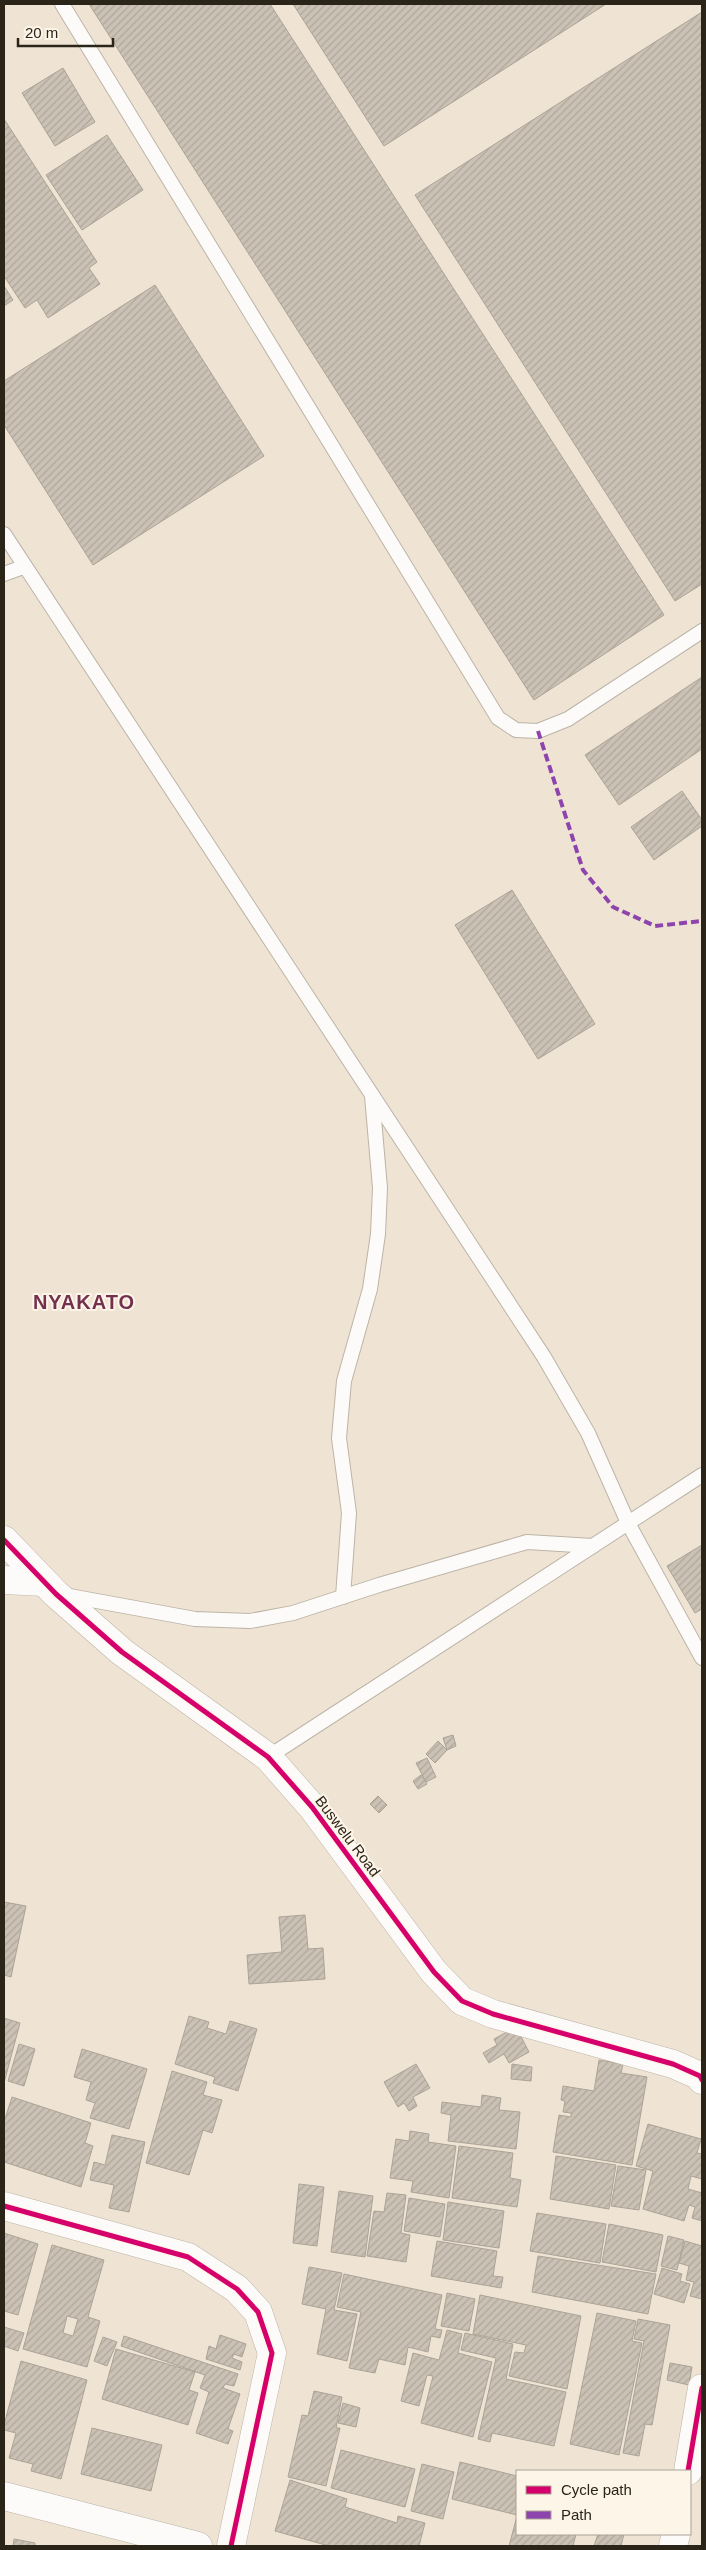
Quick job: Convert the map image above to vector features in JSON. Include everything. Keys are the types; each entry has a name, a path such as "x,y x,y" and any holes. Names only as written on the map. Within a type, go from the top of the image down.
{"street":[{"name":"Buswelu Road","path":"4,1540 50,1588 122,1652 268,1757 312,1808 434,1972 462,2001 493,2014 673,2064 700,2076 702,2080"},
{"path":"4,1580 50,1588"},
{"path":"4,2206 188,2257 237,2289 258,2312 272,2353 231,2546"},
{"path":"688,2470 702,2388"},
{"path":"4,2496 198,2546"}],"lane":[{"path":"62,4 498,718 516,730 538,731 568,719 702,631"},
{"path":"4,534 23,567 544,1356 588,1433 629,1525 702,1658"},
{"path":"4,574 23,567"},
{"path":"344,1597 349,1513 339,1438 344,1381 370,1289 378,1234 380,1188 372,1093"},
{"path":"268,1757 593,1546 629,1525 702,1475"},
{"path":"50,1588 195,1620 250,1622 293,1614 527,1542 593,1546"}],"building":[{"path":"89,4 270,4 664,615 534,700"},
{"path":"293,4 606,4 384,146"},
{"path":"702,12 702,584 675,601 415,195"},
{"path":"63,68 95,122 55,146 22,93"},
{"path":"4,119 97,262 89,268 100,284 48,318 37,300 25,308 4,276"},
{"path":"107,135 143,190 82,230 46,175"},
{"path":"155,285 264,456 93,565 4,425 4,381"},
{"path":"4,286 13,300 4,306"},
{"path":"702,677 702,749 619,805 585,755"},
{"path":"682,791 702,820 702,826 654,860 631,827"},
{"path":"512,890 595,1024 538,1059 455,925"},
{"path":"702,1545 702,1609 695,1613 667,1566"},
{"path":"453,1735 456,1746 447,1750 443,1738"},
{"path":"438,1741 447,1750 435,1763 426,1754"},
{"path":"427,1758 436,1777 426,1782 416,1763"},
{"path":"421,1775 427,1784 418,1789 413,1781"},
{"path":"378,1796 387,1805 379,1813 370,1804"},
{"path":"4,1902 26,1906 11,1977 4,1975"},
{"path":"305,1915 308,1949 323,1948 325,1979 249,1984 247,1955 282,1952 279,1917"},
{"path":"189,2016 209,2022 207,2028 226,2034 230,2021 257,2029 238,2091 213,2083 215,2077 175,2064"},
{"path":"4,2018 20,2023 4,2083"},
{"path":"516,2027 529,2052 509,2063 504,2054 489,2063 483,2053 497,2045 494,2039"},
{"path":"19,2044 35,2049 24,2086 8,2081"},
{"path":"82,2049 147,2069 129,2129 90,2118 95,2103 86,2100 91,2082 74,2077"},
{"path":"599,2060 623,2064 621,2073 647,2077 632,2165 553,2152 559,2115 571,2117 571,2113 563,2112 565,2101 561,2100 563,2086 594,2091"},
{"path":"416,2064 430,2088 413,2097 417,2106 409,2111 404,2103 398,2107 384,2082"},
{"path":"512,2064 532,2067 531,2081 511,2079"},
{"path":"172,2071 207,2082 203,2095 222,2100 212,2133 203,2130 189,2175 146,2163"},
{"path":"482,2095 501,2098 499,2110 520,2112 516,2149 448,2141 451,2115 441,2113 442,2102 481,2107"},
{"path":"12,2097 91,2123 85,2143 93,2146 81,2187 4,2162 4,2122"},
{"path":"648,2124 701,2139 697,2153 702,2154 702,2179 691,2176 688,2189 702,2193 702,2221 692,2218 695,2207 689,2205 684,2221 643,2209 653,2171 636,2166"},
{"path":"410,2131 429,2134 428,2142 456,2146 449,2198 411,2192 413,2181 390,2178 396,2139 409,2141"},
{"path":"112,2135 145,2142 129,2212 109,2208 114,2185 90,2180 94,2162 105,2165"},
{"path":"459,2146 513,2153 510,2178 521,2180 517,2207 452,2198"},
{"path":"556,2156 616,2165 609,2209 550,2199"},
{"path":"618,2166 646,2170 639,2210 611,2206"},
{"path":"299,2184 324,2187 317,2246 293,2243"},
{"path":"339,2191 373,2196 365,2257 331,2252"},
{"path":"387,2193 406,2195 401,2233 410,2235 406,2262 367,2256 374,2211 384,2212"},
{"path":"409,2198 445,2204 440,2237 404,2231"},
{"path":"448,2202 504,2211 499,2248 443,2240"},
{"path":"537,2213 606,2224 600,2263 530,2251"},
{"path":"609,2224 663,2235 656,2272 602,2262"},
{"path":"4,2233 38,2244 18,2315 4,2311"},
{"path":"668,2236 684,2240 677,2270 661,2266"},
{"path":"437,2241 497,2251 493,2276 503,2277 501,2288 431,2276"},
{"path":"685,2241 702,2246 702,2299 690,2296 694,2282 686,2280 689,2266 679,2263"},
{"path":"52,2245 104,2260 88,2317 100,2321 87,2367 23,2349","holes":["67,2316 78,2319 73,2336 63,2333"]},
{"path":"538,2256 656,2274 648,2314 532,2292"},
{"path":"309,2267 342,2273 334,2310 357,2314 347,2361 317,2354 326,2309 302,2304"},
{"path":"662,2268 682,2274 680,2281 690,2284 684,2303 654,2294"},
{"path":"344,2274 442,2295 435,2329 442,2330 440,2338 431,2336 428,2352 408,2347 405,2365 379,2359 375,2373 349,2368 361,2312 337,2307"},
{"path":"447,2293 475,2299 469,2331 441,2326"},
{"path":"480,2295 581,2316 567,2389 509,2376 515,2352 524,2353 526,2345 473,2334"},
{"path":"597,2313 636,2321 632,2341 642,2343 619,2455 570,2444"},
{"path":"638,2319 670,2325 652,2425 645,2424 639,2456 623,2453 644,2341 634,2339"},
{"path":"4,2327 24,2333 18,2351 4,2346"},
{"path":"447,2330 462,2334 458,2353 492,2362 473,2437 421,2423 433,2376 427,2375 419,2406 401,2401 413,2353 439,2360"},
{"path":"465,2333 513,2344 506,2379 566,2392 554,2446 492,2433 490,2442 478,2439 496,2358 461,2350"},
{"path":"220,2335 246,2344 242,2357 234,2354 232,2358 242,2362 240,2370 206,2359 209,2346 216,2349"},
{"path":"124,2336 238,2374 234,2386 225,2384 223,2388 240,2394 228,2429 233,2431 228,2444 196,2433 209,2392 200,2388 205,2375 121,2346"},
{"path":"103,2337 117,2342 107,2366 94,2361"},
{"path":"116,2349 195,2372 189,2390 198,2393 188,2425 102,2399"},
{"path":"21,2361 87,2380 61,2479 31,2471 33,2464 9,2458 16,2433 4,2430 4,2425"},
{"path":"670,2363 692,2367 689,2385 667,2380"},
{"path":"314,2391 342,2397 336,2428 340,2428 326,2486 288,2477 302,2415 308,2416"},
{"path":"343,2403 360,2408 356,2427 338,2423"},
{"path":"92,2428 162,2445 151,2491 81,2474"},
{"path":"341,2450 415,2469 405,2507 331,2488"},
{"path":"460,2462 516,2476 516,2515 452,2499"},
{"path":"422,2464 454,2472 443,2519 411,2511"},
{"path":"290,2480 347,2499 345,2507 397,2523 398,2516 425,2523 419,2546 329,2546 275,2531"},
{"path":"516,2520 516,2535 576,2535 573,2546 509,2546"},
{"path":"598,2535 624,2535 621,2546 594,2546"},
{"path":"14,2539 35,2543 35,2546 13,2546"}],"marked path":[{"path":"538,731 583,870 613,907 655,926 702,921"}],"cycle path":[{"path":"4,1540 56,1594 122,1652 268,1757 312,1807 434,1972 462,2001 493,2014 673,2064 700,2076 702,2080"},
{"path":"4,2206 188,2257 237,2289 258,2312 272,2353 231,2546"},
{"path":"688,2470 702,2388"}],"district":[{"name":"NYAKATO","path":"84,1302"}]}
